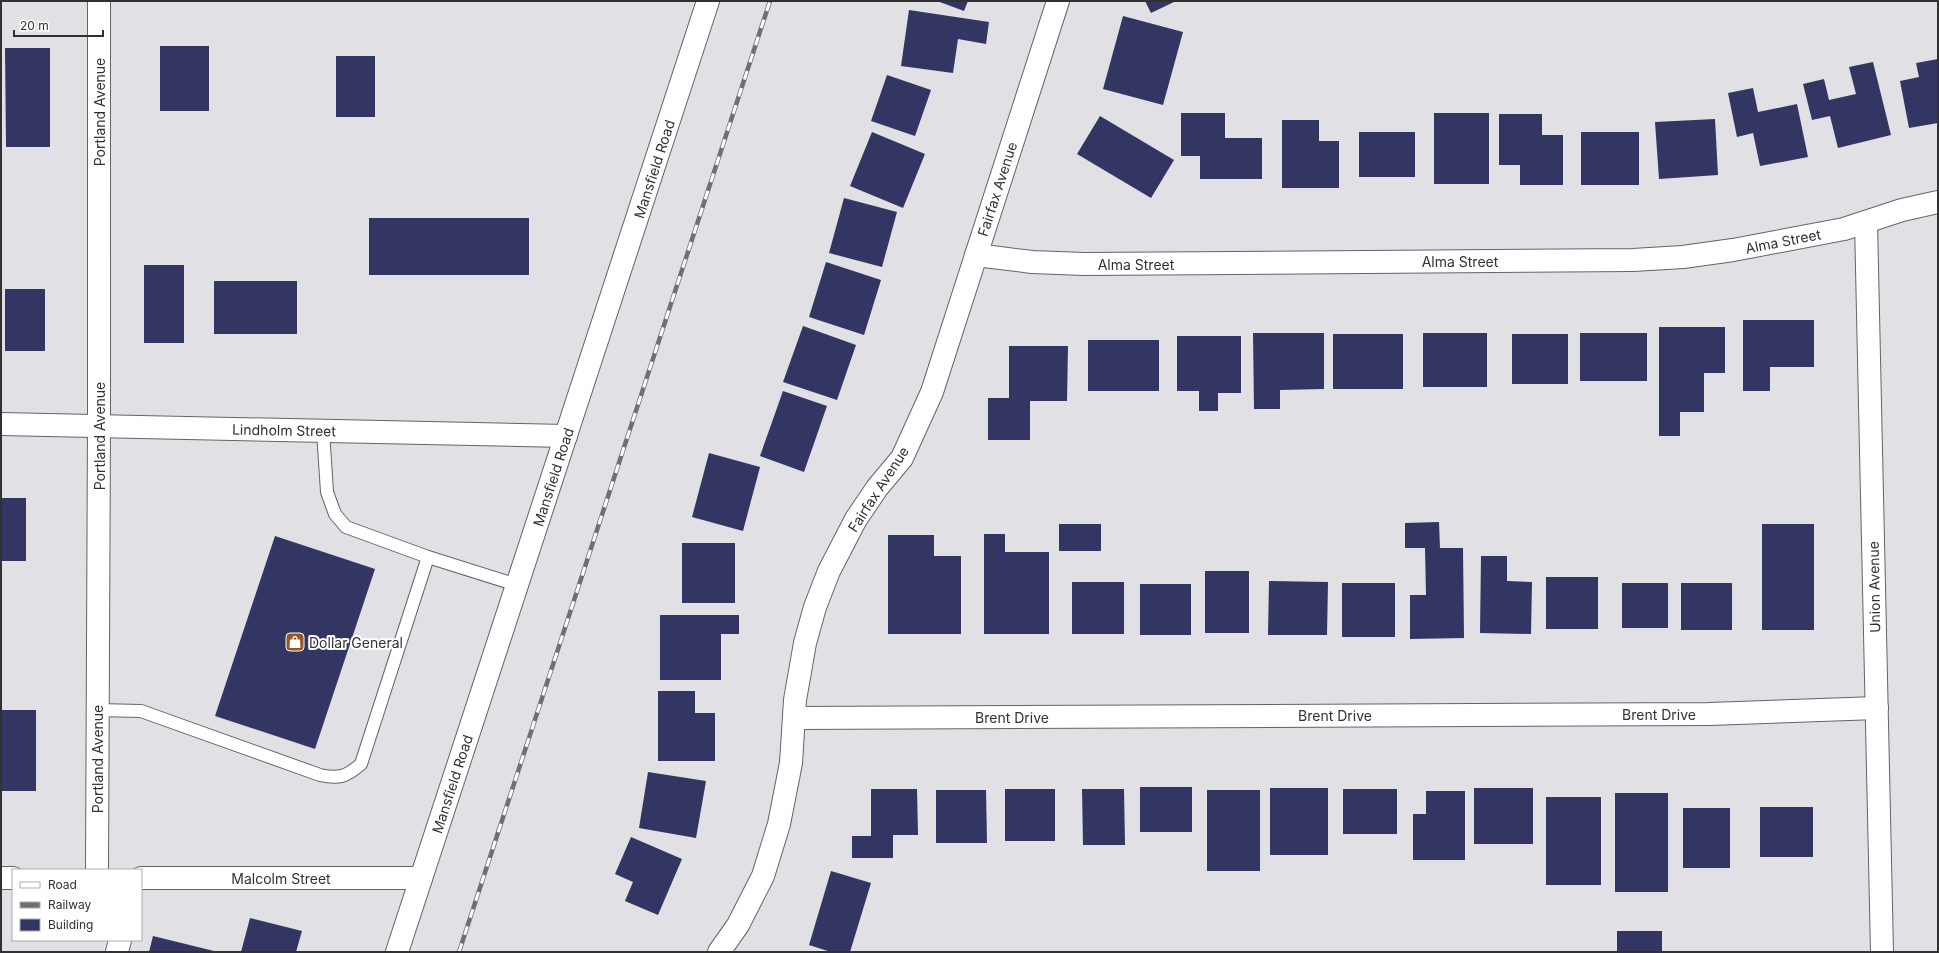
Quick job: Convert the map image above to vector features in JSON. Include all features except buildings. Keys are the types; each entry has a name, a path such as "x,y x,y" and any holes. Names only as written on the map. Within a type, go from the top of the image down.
{"street":[{"name":"Portland Avenue","path":"97,869 100,426 99,1"},
{"name":"Mansfield Road","path":"397,952 708,1"},
{"name":"Fairfax Avenue","path":"719,952 738,925 762,876 779,824 792,763 794,718 805,643 815,607 829,571 856,519 902,458 932,392 1058,1"},
{"name":"Alma Street","path":"976,255 1032,262 1084,264 1633,260 1733,250 1844,229 1902,210 1938,202"},
{"name":"Union Avenue","path":"1866,222 1882,952"},
{"name":"Lindholm Street","path":"1,424 566,436"},
{"name":"Brent Drive","path":"794,718 1709,714 1877,708"},
{"path":"1,878 12,878"},
{"name":"Malcolm Street","path":"142,878 421,878"},
{"path":"117,952 120,941"}],"lane":[{"path":"323,431 327,492 335,514 346,527 428,557 517,585"},
{"path":"98,710 141,711 320,774 334,778 349,774 361,764 428,557"}],"railway":[{"path":"459,952 770,1"}],"place":[{"name":"Dollar General","path":"295,642"}]}
